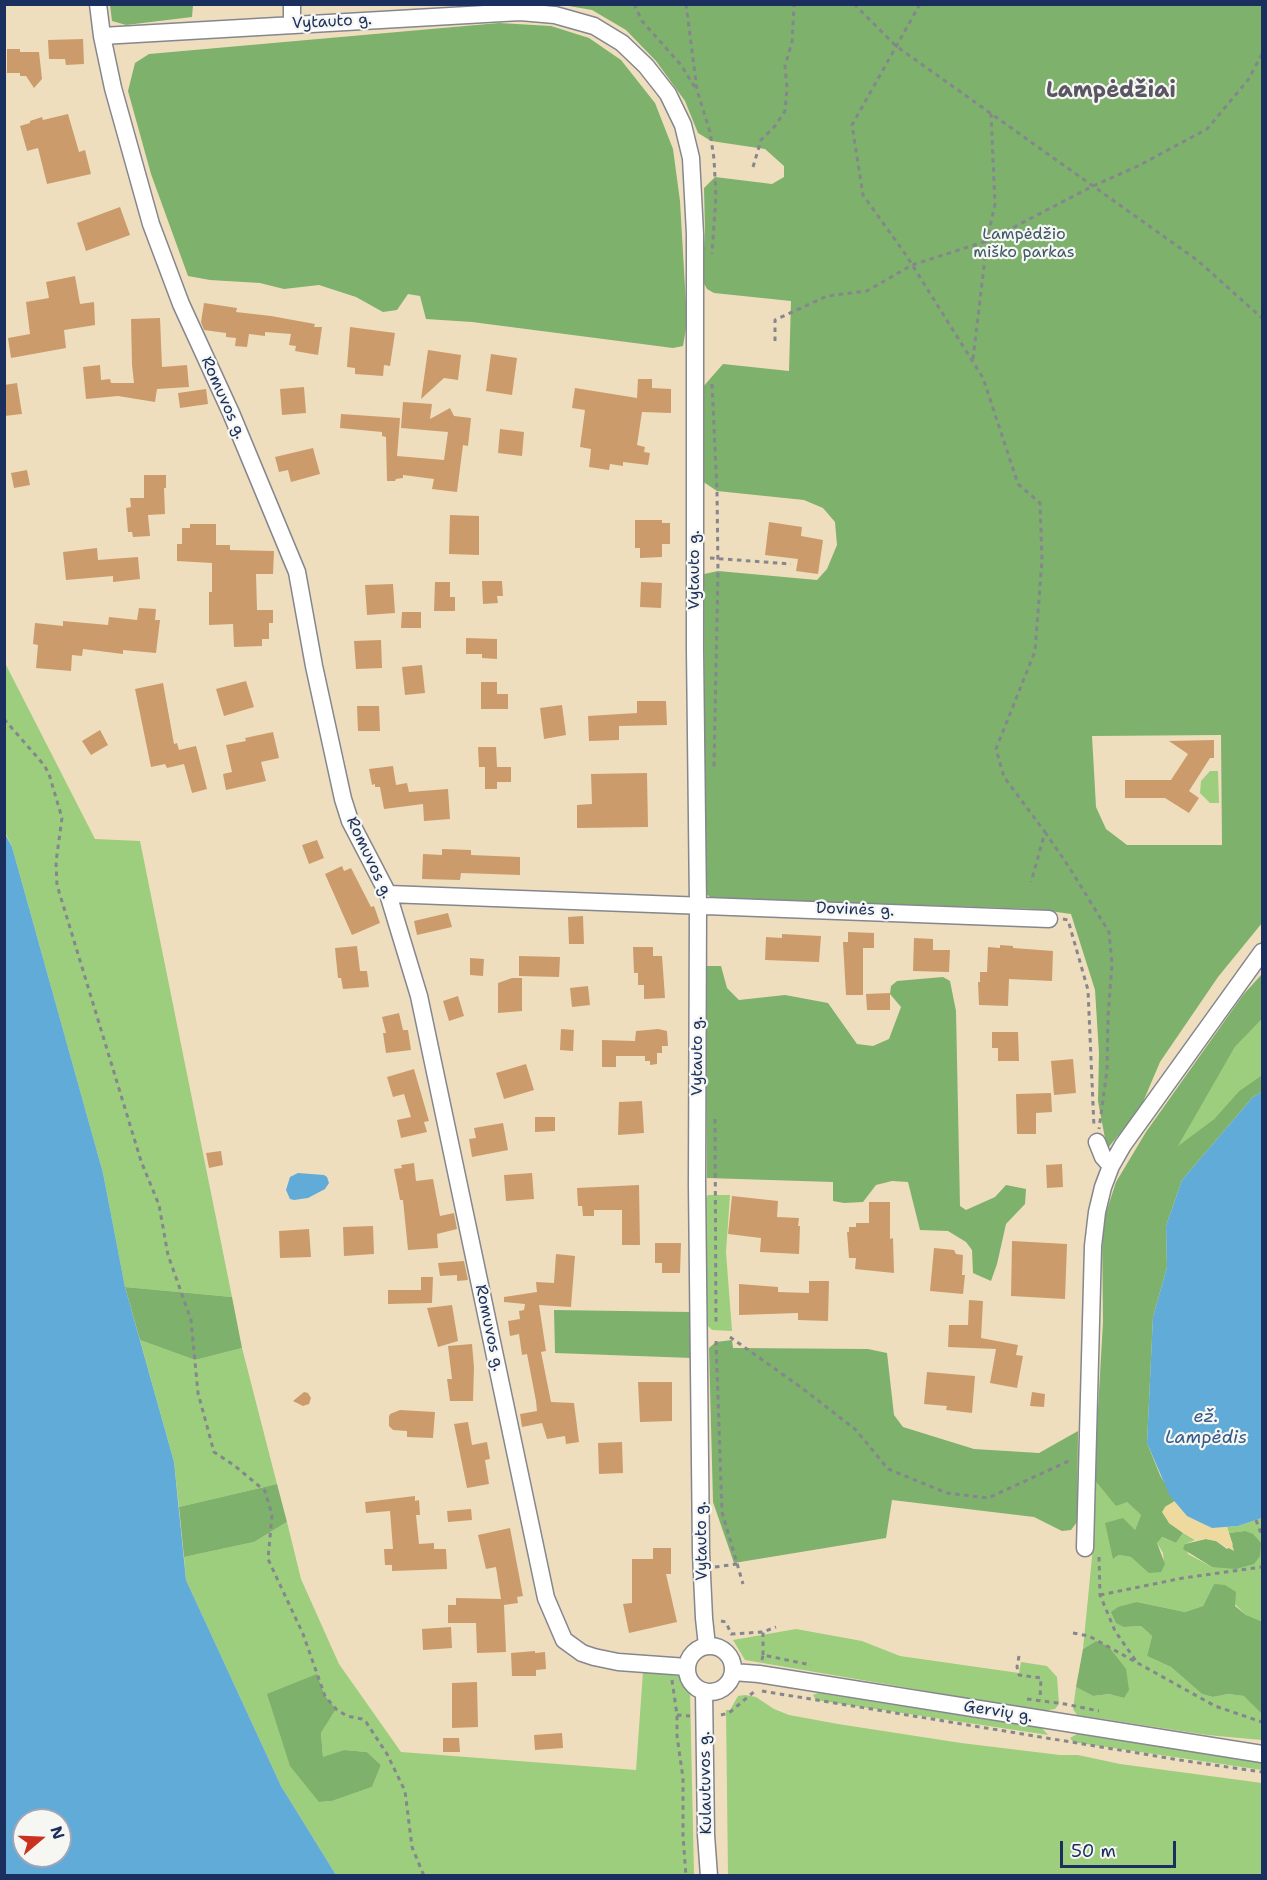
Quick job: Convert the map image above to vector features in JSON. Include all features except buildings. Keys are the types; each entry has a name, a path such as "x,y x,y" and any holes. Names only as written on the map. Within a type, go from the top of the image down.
{"street":[{"name":"Romuvos g.","path":"98,4 113,88 155,234 181,304 231,413 297,572 314,666 343,799 350,821 388,894 419,996 546,1598 564,1640 582,1653 594,1658 618,1662 679,1667"},
{"path":"292,4 292,24"},
{"name":"Vytauto g.","path":"102,36 520,12 555,15 594,26 622,43 646,66 668,94 683,125 691,158 695,234 697,1184 702,1568 707,1646"},
{"name":"Dovinės g.","path":"388,894 1049,919"},
{"path":"1092,1552 1088,1456 1093,1246 1097,1212 1111,1166 1123,1145 1263,952"},
{"path":"1097,1143 1103,1157 1111,1166"},
{"path":"707,1646 716,1646 724,1650 730,1656 733,1664 730,1680 719,1690 704,1691 691,1682 679,1667 694,1653 707,1646"},
{"name":"Gervių g.","path":"733,1672 759,1674 1263,1754"},
{"name":"Kulautuvos g.","path":"704,1691 706,1835 710,1875"}],"path":[{"path":"634,4 642,21 681,65 697,90"},
{"path":"753,167 761,140 775,126 785,111 787,88 785,66 792,42 794,4"},
{"path":"854,4 896,46 1197,260 1263,318"},
{"path":"920,4 852,125 863,195 912,265 983,378 1018,484 1040,503 1042,560 1035,651 996,749 1004,777 1069,867 1109,932 1112,964 1107,1070 1097,1143"},
{"path":"775,341 775,320 827,296 867,291 912,265 987,241 1207,129 1248,80 1263,54"},
{"path":"973,361 987,241 995,204 991,114"},
{"path":"696,556 790,564"},
{"path":"4,718 44,765 49,774 62,818 56,862 57,885 141,1161 159,1205 168,1255 191,1320 198,1393 214,1452 265,1491 272,1515 268,1559 303,1634 325,1696 336,1709 347,1716 366,1722 387,1754 405,1791 412,1847 424,1875"},
{"path":"1031,882 1044,832"},
{"path":"1049,919 1068,920 1088,990 1093,1124 1097,1143"},
{"path":"716,1337 722,1512 743,1584"},
{"path":"730,1337 856,1430 888,1469 947,1493 988,1497 1064,1462 1088,1456"},
{"path":"1256,1520 1263,1536"},
{"path":"1092,1552 1100,1595 1115,1631 1137,1664"},
{"path":"702,1568 737,1564"},
{"path":"1100,1595 1183,1578 1263,1566"},
{"path":"704,1618 726,1622 731,1634 763,1632 776,1627"},
{"path":"763,1632 763,1655"},
{"path":"1073,1633 1089,1636 1215,1706 1263,1722"},
{"path":"1019,1656 1018,1675 1041,1678 1040,1700"},
{"path":"679,1667 677,1736 683,1778 686,1875"},
{"path":"758,1689 766,1693 1263,1772"}],"green space":[{"path":"110,5 193,5 192,17 126,25 112,21"},
{"name":"Lampėdžio miško parkas","path":"563,5 1262,5 1262,923 1218,977 1160,1062 1140,1109 1107,1149 1098,1101 1099,1053 1095,990 1071,914 1035,909 711,898 705,893 704,574 718,571 817,580 827,569 837,545 835,522 823,508 804,500 717,491 702,481 702,388 723,364 789,371 791,301 714,293 707,289 702,280 705,232 704,188 715,177 772,184 784,177 784,166 765,149 711,141 698,133 685,101 656,61 626,30 592,10","holes":["1221,735 1222,845 1127,845 1106,829 1096,807 1092,736"]},
{"path":"499,23 551,26 589,38 621,60 655,103 673,149 680,201 687,322 683,346 673,348 472,322 426,319 420,296 408,294 397,310 383,312 356,297 319,285 284,289 260,283 210,280 188,276 151,174 128,91 135,63 149,54"},
{"path":"4,661 95,839 140,841 232,1297 125,1287 103,1173 12,847 5,832"},
{"path":"1210,771 1218,771 1219,803 1210,803 1200,793 1201,781"},
{"path":"705,966 721,966 727,988 739,1000 785,995 828,1003 857,1044 873,1046 889,1039 901,1007 890,994 891,986 897,981 943,977 950,981 956,1011 960,1206 966,1210 995,1197 1006,1185 1026,1189 1025,1204 1006,1224 991,1281 973,1273 972,1250 966,1242 948,1231 920,1230 908,1182 892,1181 876,1185 863,1202 844,1203 833,1201 833,1182 707,1178"},
{"path":"1262,974 1262,1019 1235,1047 1178,1146 1214,1119 1239,1091 1262,1075 1262,1092 1253,1097 1182,1180 1166,1226 1167,1267 1153,1317 1147,1443 1160,1475 1175,1501 1165,1507 1169,1523 1183,1533 1176,1543 1162,1537 1157,1543 1165,1564 1161,1572 1149,1573 1131,1557 1119,1555 1113,1559 1105,1523 1123,1518 1135,1530 1141,1515 1127,1502 1116,1506 1094,1479 1103,1322 1102,1225 1116,1182 1146,1132 1243,995"},
{"path":"1262,1019 1262,1075 1239,1091 1214,1119 1177,1147 1235,1047"},
{"path":"708,1195 730,1195 726,1252 732,1331 712,1330 707,1325 703,1201"},
{"path":"125,1287 232,1297 242,1348 195,1360 140,1340"},
{"path":"554,1310 690,1312 692,1358 555,1353"},
{"path":"140,1340 195,1360 242,1348 277,1484 179,1507 174,1462"},
{"path":"732,1340 733,1348 868,1349 887,1353 894,1415 903,1427 974,1449 1039,1453 1078,1431 1077,1522 1071,1530 1062,1531 1034,1517 892,1500 886,1538 734,1563 713,1502 709,1348 716,1342"},
{"path":"1094,1479 1127,1502 1141,1515 1135,1530 1114,1559 1119,1555 1131,1557 1140,1564 1164,1564 1163,1553 1157,1543 1161,1537 1176,1543 1183,1533 1195,1540 1185,1544 1188,1554 1212,1567 1245,1531 1229,1533 1227,1527 1262,1518 1262,1621 1246,1615 1214,1584 1203,1606 1185,1612 1137,1602 1124,1627 1141,1626 1152,1636 1147,1656 1171,1667 1202,1694 1213,1697 1228,1694 1245,1696 1262,1714 1262,1740 1207,1735 1077,1715 1073,1709 1076,1687 1093,1696 1109,1694 1124,1698 1096,1641 1083,1649 1092,1557"},
{"path":"277,1484 287,1522 254,1542 184,1557 179,1507"},
{"path":"287,1522 301,1579 339,1664 401,1752 636,1770 643,1672 680,1676 687,1681 690,1691 694,1875 336,1875 281,1786 186,1580 184,1557 254,1542","holes":["317,1674 325,1696 336,1709 321,1733 323,1758 344,1750 367,1752 381,1765 372,1787 332,1801 319,1802"]},
{"path":"1245,1531 1253,1534 1261,1543 1260,1556 1254,1564 1236,1569 1212,1567 1183,1549 1185,1544 1206,1539 1216,1541 1227,1549 1233,1545 1229,1533"},
{"path":"1214,1584 1225,1585 1236,1592 1235,1606 1246,1615 1262,1621 1262,1714 1244,1696 1228,1694 1213,1697 1202,1694 1171,1667 1147,1656 1152,1636 1141,1626 1124,1627 1116,1623 1111,1612 1118,1607 1137,1602 1185,1612 1203,1606"},
{"path":"796,1629 862,1641 900,1656 1019,1673 1021,1662 1047,1666 1057,1677 1059,1704 1055,1709 1043,1711 745,1660 733,1640"},
{"path":"1096,1641 1109,1647 1126,1669 1129,1690 1124,1698 1109,1694 1093,1696 1076,1687 1083,1649"},
{"path":"317,1674 325,1696 336,1709 321,1733 323,1757 344,1750 367,1752 381,1765 372,1787 332,1801 319,1802 290,1766 267,1694"},
{"path":"818,1693 1042,1728 1048,1735 816,1700 813,1695"},
{"path":"738,1696 756,1697 774,1709 789,1715 838,1724 961,1743 1060,1755 1078,1755 1120,1764 1262,1783 1262,1875 728,1875 726,1710 730,1710"},
{"path":"1077,1734 1262,1762 1262,1770 1073,1742 1070,1738"}],"sand":[{"path":"1175,1501 1187,1516 1212,1528 1227,1527 1234,1551 1216,1541 1195,1540 1169,1523 1162,1512 1165,1507"}],"water":[{"path":"4,832 12,847 103,1173 125,1287 174,1462 186,1580 281,1786 336,1875 5,1875"},
{"name":"ež. Lampėdis","path":"1262,1092 1262,1518 1238,1526 1212,1528 1187,1516 1170,1496 1147,1443 1153,1317 1167,1267 1166,1226 1182,1180 1253,1097"},
{"path":"298,1173 324,1175 329,1183 325,1189 308,1198 290,1199 286,1190 290,1177"}],"district":[{"name":"Lampėdžiai","path":"1111,91"}]}
